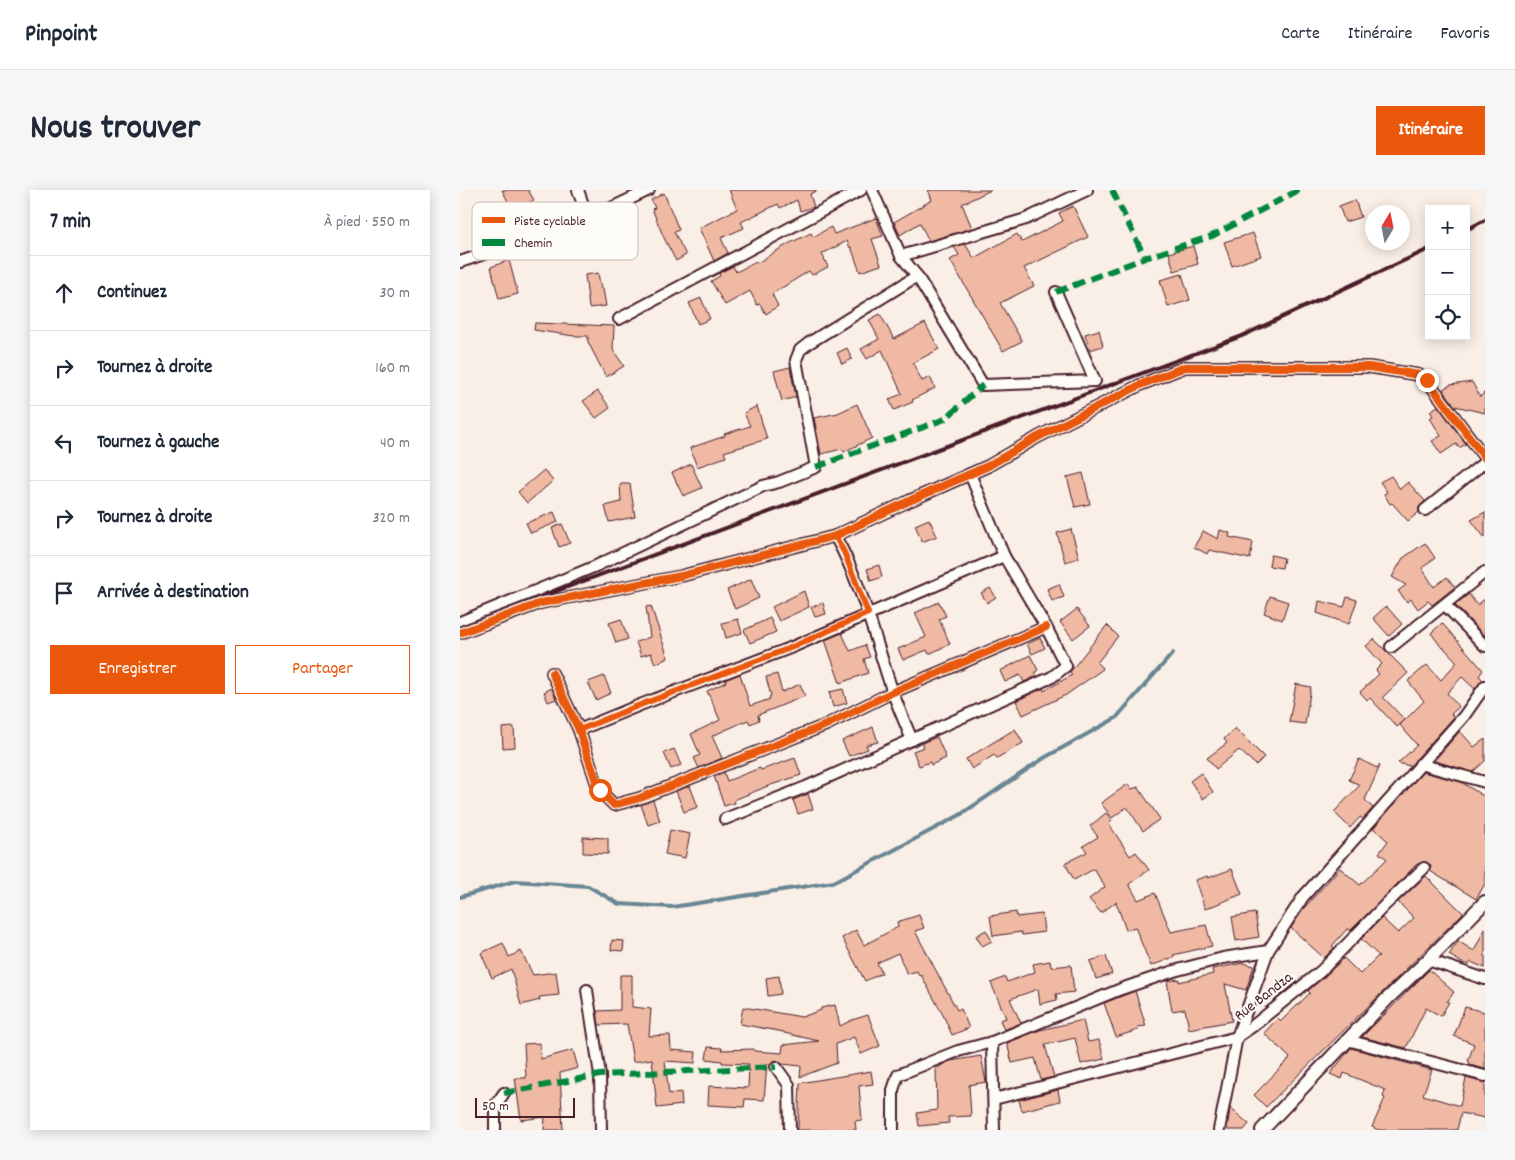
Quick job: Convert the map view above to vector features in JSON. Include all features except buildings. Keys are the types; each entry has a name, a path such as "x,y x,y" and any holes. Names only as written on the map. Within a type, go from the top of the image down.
{"street":[{"path":"578,190 582,202"},
{"path":"624,202 649,190"},
{"path":"619,319 861,190"},
{"path":"872,190 901,256 917,276 984,386 1095,381 1056,292"},
{"path":"901,256 1026,219 1087,190"},
{"path":"460,262 472,258"},
{"path":"460,622 596,566 763,486 779,482 816,467 796,360 800,350 917,276"},
{"path":"460,633 541,603 681,576 835,536 988,466 1038,437 1140,385 1185,367 1369,367 1419,375 1427,380 1485,458"},
{"path":"1425,510 1485,462"},
{"path":"725,819 806,787 912,740 1052,677 1066,666 1046,627 1004,556 970,474"},
{"path":"835,536 844,552 868,613 893,692 912,740"},
{"path":"579,730 790,648 1004,556"},
{"path":"1391,647 1485,572"},
{"path":"1445,605 1485,646"},
{"path":"552,673 579,730 600,790 614,805 640,798 826,725 893,692 1046,627"},
{"path":"1218,1130 1237,1037 1268,950 1303,897 1464,716 1485,686"},
{"path":"1420,764 1483,778"},
{"name":"Rue Bandza","path":"994,1099 1237,1037 1321,971 1424,868"},
{"path":"1262,1130 1387,999 1485,902"},
{"path":"893,1130 893,1090 898,1075 958,1051 992,1042 1113,992 1166,974 1223,958 1268,950"},
{"path":"1428,960 1485,979"},
{"path":"587,990 600,1075 601,1130"},
{"path":"1347,1040 1485,1076"},
{"path":"992,1042 994,1130"},
{"path":"776,1067 790,1085 790,1130"},
{"path":"495,1130 495,1106 504,1093"}],"waterway":[{"path":"460,897 515,881 588,886 619,904 672,907 834,882 960,815 1044,758 1116,718 1173,653"}],"railway":[{"path":"1470,228 1485,220"},
{"path":"460,627 1242,336 1427,250"}],"marked path":[{"path":"1112,190 1145,258"},
{"path":"1056,292 1145,258 1212,236 1299,190"},
{"path":"816,467 945,419 983,385"},
{"path":"504,1093 600,1075 776,1067"}],"cycle path":[{"path":"460,633 541,603 681,576 835,536 988,466 1038,437 1140,385 1185,367 1369,367 1419,375 1427,380 1485,458"},
{"path":"552,673 579,730 599,790 614,805 640,798 826,725 893,692 1046,627"}],"route":[{"path":"600,790 579,730 790,648 868,613 844,552 835,536 988,466 1038,437 1140,385 1185,367 1369,367 1419,375 1427,380"}]}
